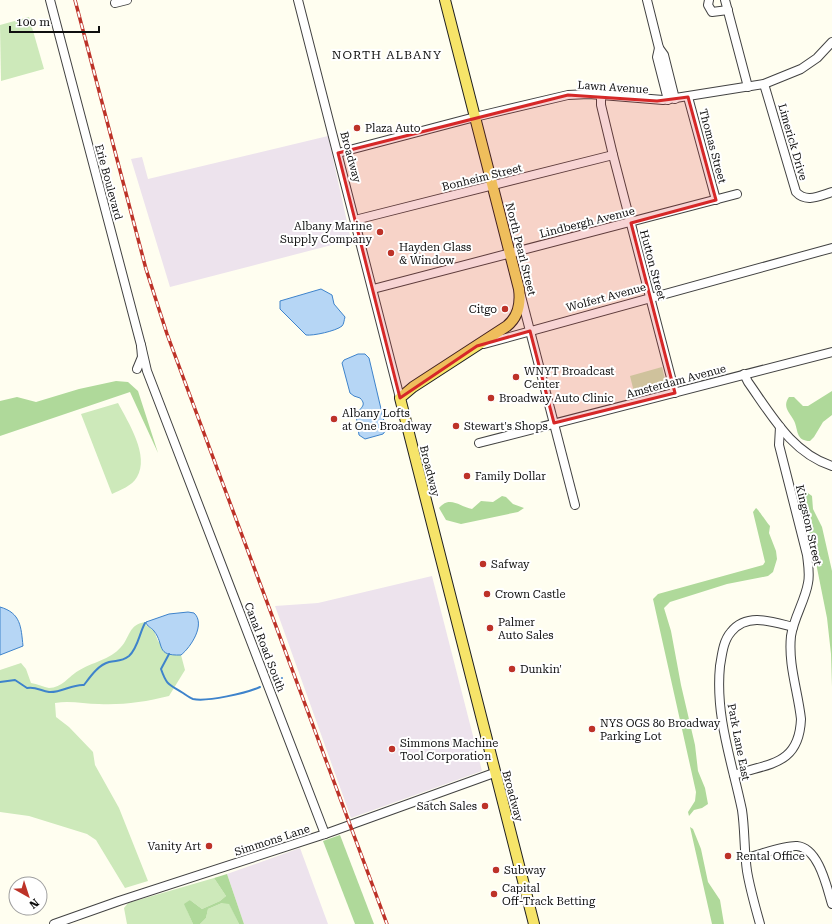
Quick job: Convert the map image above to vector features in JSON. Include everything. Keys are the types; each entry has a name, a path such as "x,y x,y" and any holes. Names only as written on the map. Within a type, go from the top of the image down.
{"main road":[{"name":"North Pearl Street","path":"445,0 519,289"},
{"path":"477,346 513,321 520,305 519,289"},
{"name":"Wolfert Avenue","path":"400,398 413,387 477,346"},
{"name":"Broadway","path":"400,398 494,773 534,924"}],"street":[{"name":"Erie Boulevard","path":"50,0 141,345 142,357 137,369"},
{"path":"115,3 127,0"},
{"name":"Broadway","path":"298,0 400,398"},
{"path":"646,0 659,48 657,57 672,100"},
{"path":"708,0 708,5 712,12 728,10"},
{"path":"725,0 748,87"},
{"name":"Lawn Avenue","path":"338,152 568,95 672,100 764,84 782,78 801,68 816,58 832,42"},
{"name":"Limerick Drive","path":"764,84 796,192 802,197 807,198 832,192"},
{"name":"Hutton Street","path":"601,96 601,106 613,155 675,393"},
{"name":"Thomas Street","path":"688,97 716,200"},
{"name":"Bonheim Street","path":"355,220 613,155"},
{"name":"Lindbergh Avenue","path":"373,289 631,223 737,194"},
{"name":"Wolfert Avenue","path":"477,346 832,248"},
{"name":"North Pearl Street","path":"519,289 575,505"},
{"name":"Canal Road South","path":"141,345 147,370 325,834"},
{"name":"Amsterdam Avenue","path":"479,443 832,352"},
{"path":"744,374 780,427 803,452 832,466"},
{"name":"Kingston Street","path":"734,775 766,767 778,762 787,755 798,740 801,719 791,661 793,627 807,587 809,573 807,555 780,450 780,427"},
{"name":"Park Lane East","path":"760,924 750,888 742,816 719,703 720,670 724,644 731,631 740,624 749,621 762,620 793,627"},
{"name":"Simmons Lane","path":"55,924 119,900 325,834 494,773"},
{"path":"746,858 794,846 801,847 810,852 816,859 832,904"}],"highlighted area":[{"path":"568,95 657,101 688,97 716,200 631,223 675,393 554,423 530,331 477,346 400,398 338,153"}],"shaded area":[{"path":"328,136 351,240 170,287 131,159 142,157 148,179"},
{"name":"Simmons Machine Tool Corporation","path":"432,576 482,771 351,818 275,606 318,603"},
{"path":"300,848 328,924 244,924 227,874"}],"green space":[{"path":"29,17 44,69 1,81 0,25"},
{"path":"662,367 667,387 635,396 630,376"},
{"path":"116,381 128,382 138,391 158,453 130,392 0,436 0,401 17,397 36,402 79,389"},
{"path":"832,391 832,415 823,422 810,441 800,438 794,420 787,408 786,404 789,397 794,397 803,406 808,406"},
{"path":"118,403 132,429 141,459 140,469 135,480 126,487 112,494 81,414"},
{"path":"801,488 812,496 813,509 822,527 832,571 832,687 831,654 827,618 816,563 798,489"},
{"path":"502,496 506,497 513,504 524,508 518,512 461,524 446,520 439,508 447,502 451,502 472,509 481,501 493,502"},
{"path":"756,508 770,526 769,533 776,551 777,559 773,572 768,576 727,584 670,602 664,608 671,631 681,685 695,745 698,771 705,788 708,804 702,808 694,810 689,816 688,812 695,801 696,792 653,599 658,594 763,565 765,562 753,512"},
{"path":"146,622 146,625 154,631 158,641 171,655 181,655 185,670 169,696 125,703 55,703 56,717 69,727 93,752 95,765 119,808 148,881 125,888 96,840 87,834 29,816 0,812 0,670 21,663 26,669 31,683 49,688 58,686 83,668 112,655 124,643 136,625"},
{"path":"690,827 693,829 701,849 708,882 720,900 724,924 712,924"},
{"path":"340,835 374,924 355,924 323,841"},
{"path":"227,874 244,924 239,924 229,904 222,903 208,909 206,918 200,924 193,924 184,904 190,900 202,909 220,901 226,896 214,878"},
{"path":"214,878 226,896 220,901 202,909 190,900 187,910 193,924 127,924 124,908 128,903"},
{"path":"222,903 229,903 239,924 200,924 206,918 208,909"}],"water":[{"path":"321,289 332,295 334,304 345,317 344,323 339,328 330,331 314,335 306,335 280,309 280,301"},
{"path":"358,354 365,354 369,358 386,430 383,434 365,439 359,435 356,415 363,403 360,398 350,393 342,363 344,360"},
{"path":"0,607 12,613 19,622 23,646 0,655"},
{"path":"188,612 194,613 198,623 198,629 193,641 181,655 167,654 162,649 157,636 146,622 169,614"}],"waterway":[{"path":"0,682 15,680 27,688 35,688 49,692 84,685 101,666 109,662 124,659 132,653 145,623"},
{"path":"169,654 161,669 165,679 171,686 193,699 199,700 227,696 260,687"},
{"path":"276,682 282,678"}],"railway":[{"path":"75,0 146,269 167,334 387,924"}],"place":[{"name":"Plaza Auto","path":"357,128"},
{"name":"Albany Marine Supply Company","path":"380,232"},
{"name":"Hayden Glass & Window","path":"391,253"},
{"name":"Citgo","path":"505,309"},
{"name":"WNYT Broadcast Center","path":"516,377"},
{"name":"Broadway Auto Clinic","path":"491,398"},
{"name":"Albany Lofts at One Broadway","path":"334,419"},
{"name":"Stewart's Shops","path":"456,426"},
{"name":"Family Dollar","path":"467,476"},
{"name":"Safway","path":"483,564"},
{"name":"Crown Castle","path":"487,594"},
{"name":"Palmer Auto Sales","path":"490,628"},
{"name":"Dunkin'","path":"512,669"},
{"name":"NYS OGS 80 Broadway Parking Lot","path":"592,729"},
{"name":"Simmons Machine Tool Corporation","path":"392,749"},
{"name":"Satch Sales","path":"485,806"},
{"name":"Vanity Art","path":"209,846"},
{"name":"Rental Office","path":"728,856"},
{"name":"Subway","path":"496,870"},
{"name":"Capital Off-Track Betting","path":"494,894"}],"district":[{"name":"NORTH ALBANY","path":"387,55"}]}
